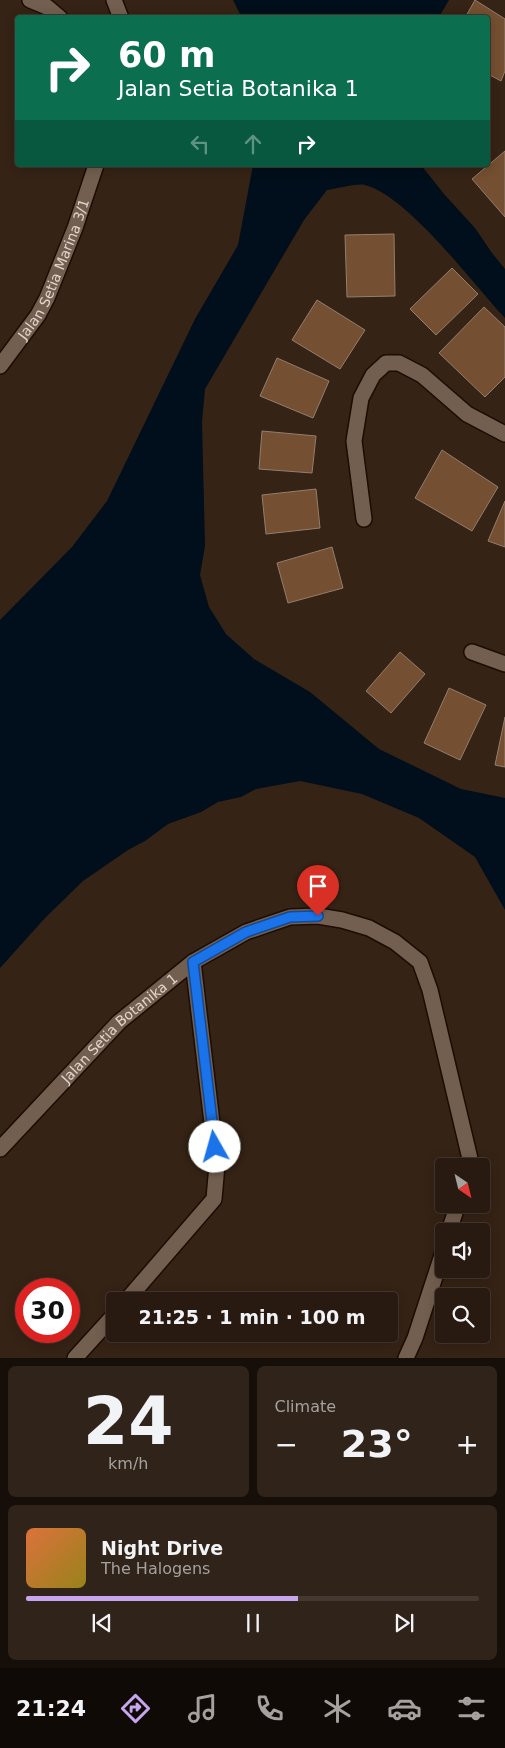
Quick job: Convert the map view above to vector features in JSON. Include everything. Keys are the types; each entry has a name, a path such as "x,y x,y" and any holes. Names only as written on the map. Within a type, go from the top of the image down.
{"street":[{"path":"30,0 46,7 56,15"},
{"path":"114,0 120,15"},
{"name":"Jalan Setia Marina 3/1","path":"0,366 38,315 47,298 75,228 95,167"},
{"path":"364,519 354,441 361,398 373,375 386,363 399,362 422,375 467,414 505,434"},
{"path":"472,652 505,664"},
{"name":"Jalan Setia Botanika 1","path":"0,1148 119,1022 193,962 246,932 290,917 318,916 342,920 369,928 396,942 420,962 430,990 470,1158"},
{"path":"134,1292 214,1199 217,1165 193,962"},
{"path":"406,1358 415,1338 435,1277"},
{"path":"75,1358 106,1324"}],"water":[{"path":"233,0 449,0 440,15 240,15"},
{"path":"253,167 423,167 475,228 505,269 505,318 420,223 382,192 365,185 352,185 327,190 304,220 205,389 202,422 205,546 200,575 209,607 226,634 254,659 310,692 379,749 461,789 505,798 505,910 475,857 419,818 362,794 300,781 256,789 241,797 218,802 201,812 168,824 83,881 45,918 0,968 0,620 72,547 107,501 195,319 238,245"}],"building":[{"path":"475,0 505,19 505,71 501,81 490,75 490,15 467,15"},
{"path":"505,151 505,217 472,179 486,167 490,167 490,164"},
{"path":"394,234 395,296 347,297 345,235"},
{"path":"452,268 478,294 436,335 410,309"},
{"path":"317,300 365,330 340,369 292,340"},
{"path":"484,307 505,327 505,377 485,397 439,353"},
{"path":"277,358 329,381 313,418 260,396"},
{"path":"262,431 316,436 312,473 259,469"},
{"path":"442,450 498,487 472,531 415,498"},
{"path":"316,489 320,528 266,534 262,495"},
{"path":"505,501 505,547 488,541"},
{"path":"332,547 343,588 288,603 277,563"},
{"path":"400,652 425,674 391,713 366,691"},
{"path":"449,688 486,705 460,760 424,743"},
{"path":"505,717 505,767 495,765"}],"route":[{"path":"215,1147 193,962 246,932 290,917 318,916"}]}
